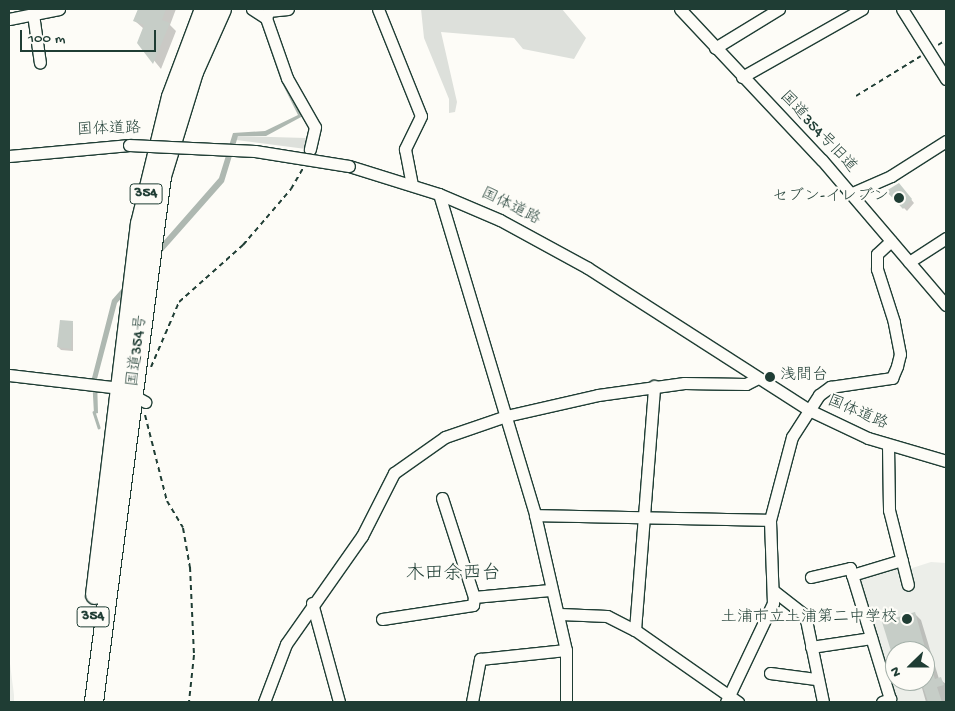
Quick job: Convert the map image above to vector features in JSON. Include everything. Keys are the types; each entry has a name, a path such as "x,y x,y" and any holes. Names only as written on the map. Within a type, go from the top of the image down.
{"highway":[{"name":"国道354号","path":"82,702 133,394 150,173 171,97 204,9"},
{"name":"国道354号","path":"94,702 162,176 194,72 222,9"}],"street":[{"path":"252,9 268,13 288,9"},
{"path":"378,9 421,116 406,149 412,184"},
{"name":"国道354号旧道","path":"680,9 850,194 946,305"},
{"path":"715,48 779,9"},
{"path":"742,77 862,9"},
{"path":"902,9 946,79"},
{"path":"9,19 52,10"},
{"path":"268,13 299,105 315,126 310,149"},
{"path":"33,14 40,63"},
{"path":"850,194 891,176 946,141"},
{"name":"国体道路","path":"9,156 129,145 255,151 349,166 412,184 439,194 551,246 756,379 809,410 888,445 946,461"},
{"path":"439,194 536,515 550,590 560,614 566,650 566,702"},
{"path":"909,262 946,238"},
{"path":"560,614 607,616 635,630 731,700 768,618 774,590 770,520 792,437 809,410 830,387 892,378 900,354 877,254 891,241"},
{"path":"9,374 133,394"},
{"path":"264,702 286,644 312,604 362,536 394,474 445,438 506,416 654,386 746,384 756,379"},
{"path":"635,630 654,386"},
{"path":"888,445 889,510 908,585"},
{"path":"382,619 473,605 474,597 442,498"},
{"path":"536,515 770,520"},
{"path":"852,575 902,560"},
{"path":"811,577 850,568 890,699 882,702"},
{"path":"474,597 550,590"},
{"path":"774,590 805,615 816,679 823,702"},
{"path":"312,604 339,702"},
{"path":"811,647 871,638"},
{"path":"472,702 480,659 566,650"},
{"path":"770,673 816,679"}],"path":[{"path":"856,96 946,40"},
{"path":"149,375 179,302 229,259 283,199 298,178 310,149"},
{"path":"133,394 167,501 184,528 190,567 194,655 189,702"}],"shaded area":[{"path":"261,9 266,9 285,79 303,116 266,136 238,136 224,182 117,303 97,379 98,413 94,414 92,378 112,300 219,178 233,133 265,131 298,115 281,81 260,20"},
{"path":"421,9 562,9 586,38 574,59 523,49 514,38 441,32 457,102 455,112 449,113 449,99 424,38"},
{"path":"238,136 306,138 306,149 236,140"},
{"name":"土浦市立土浦第二中学校","path":"931,562 946,563 946,702 894,702 891,691 935,691 935,641 885,641 885,670 859,576 898,565 906,570"},
{"path":"9,656 14,695 14,702 9,702"}],"building":[{"path":"138,9 166,9 162,20 170,23 153,64 137,43 144,25 133,21"},
{"path":"899,183 912,199 903,209 886,191"},
{"path":"60,320 73,321 71,349 57,347"},
{"path":"915,612 923,641 888,641 882,622"},
{"path":"941,677 944,685 937,687 942,702 928,702 924,691 935,691 935,679"}],"waterway":[{"path":"94,412 99,427"}],"place":[{"name":"セブン-イレブン","path":"899,198"},
{"name":"浅間台","path":"770,377"},
{"name":"土浦市立土浦第二中学校","path":"907,619"}],"district":[{"name":"木田余西台","path":"453,575"}]}
